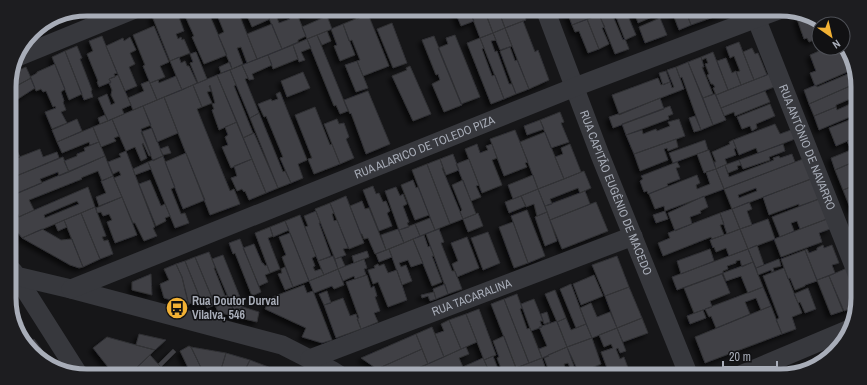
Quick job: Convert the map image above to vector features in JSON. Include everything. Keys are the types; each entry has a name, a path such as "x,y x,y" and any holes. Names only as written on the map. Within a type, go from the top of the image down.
{"street":[{"path":"23,55 118,16"},
{"name":"RUA CAPITÃO EUGÊNIO DE MACEDO","path":"549,16 600,154 686,369"},
{"name":"RUA ALARICO DE TOLEDO PIZA","path":"71,289 575,87 762,16"},
{"name":"RUA ANTÔNIO DE NAVARRO","path":"756,18 851,258"},
{"name":"RUA TACARALINA","path":"310,359 633,236"},
{"path":"16,272 71,289 282,346 328,369"},
{"path":"16,276 75,368"},
{"path":"755,369 843,332"}],"shaded area":[{"path":"72,18 47,28 60,21"}],"building":[{"path":"152,16 178,16 184,31 176,34 178,39 181,37 182,40 184,39 190,53 170,61"},
{"path":"185,16 210,16 227,55 204,64 192,37 194,36"},
{"path":"217,16 240,16 257,59 247,63 241,47 237,48 243,64 232,69 218,35 224,32"},
{"path":"247,16 268,16 270,19 252,27"},
{"path":"268,16 276,16 279,23 290,19 289,16 298,16 306,36 298,40 298,42 282,49"},
{"path":"327,16 332,29 307,39 302,27"},
{"path":"356,16 364,16 357,19"},
{"path":"363,16 369,16 389,66 363,76 357,61 360,60 352,40 349,41 343,24"},
{"path":"457,16 472,16 474,21 461,26"},
{"path":"472,16 487,16 493,33 480,38"},
{"path":"487,16 501,16 505,28 493,33"},
{"path":"501,16 525,16 526,20 505,28"},
{"path":"569,16 596,16 572,25"},
{"path":"600,16 613,16 623,40 625,39 629,49 615,54"},
{"path":"600,16 605,27 602,28 609,44 599,49 587,19"},
{"path":"616,16 628,16 636,35 625,40"},
{"path":"636,16 654,16 638,23"},
{"path":"674,16 688,16 691,25 679,30"},
{"path":"688,16 707,16 708,19 691,25"},
{"path":"706,16 716,16 708,19"},
{"path":"660,18 667,35 645,43 639,27"},
{"path":"798,18 811,23 811,41 809,42 807,38 804,39 797,19"},
{"path":"587,19 599,49 588,53 579,31 575,32 572,25"},
{"path":"523,21 535,52 538,50 549,80 529,89 505,28"},
{"path":"392,23 407,63 393,68 377,29"},
{"path":"272,24 282,49 257,59 247,34"},
{"path":"343,24 355,55 340,61 334,46 337,45 331,29"},
{"path":"154,26 169,62 160,66 165,77 150,83 143,66 145,65 133,35"},
{"path":"505,28 512,46 500,50 493,33"},
{"path":"327,31 331,41 322,45 317,35"},
{"path":"493,33 496,40 491,41 495,52 497,51 509,84 512,84 516,94 504,99 480,38"},
{"path":"317,35 348,111 340,114 336,105 334,106 307,39"},
{"path":"455,35 480,97 461,104 438,48 448,44 446,38"},
{"path":"102,36 117,73 114,74 115,77 109,79 111,82 99,87 87,54 93,51 89,41"},
{"path":"434,36 462,105 444,112 432,84 440,80 438,74 436,75 422,40"},
{"path":"130,37 136,50 130,53 135,64 129,67 137,86 125,91 106,46 123,38 124,41"},
{"path":"480,38 484,48 482,49 492,76 495,75 504,99 491,104 467,43"},
{"path":"307,39 311,48 301,52 305,60 299,62 293,45"},
{"path":"739,42 754,80 741,85 736,72 740,71 734,56 730,58 726,47"},
{"path":"293,45 298,59 273,69 268,55"},
{"path":"77,46 93,97 84,100 65,51"},
{"path":"510,47 515,61 517,60 529,89 516,94 500,51"},
{"path":"752,48 755,54 758,53 767,75 754,80 743,52"},
{"path":"65,51 82,94 69,100 52,57"},
{"path":"196,52 207,79 198,83 190,63 193,62 190,54"},
{"path":"713,52 728,90 716,95 713,88 715,87 711,84 707,75 709,74 705,64 708,63 706,58 702,60 701,57"},
{"path":"268,55 272,65 252,74 254,79 249,80 242,65"},
{"path":"810,55 844,56 849,71 815,86 810,73 816,71"},
{"path":"179,57 181,63 185,61 187,66 189,66 197,83 182,90 170,61"},
{"path":"701,57 704,67 702,67 713,94 703,98 688,62"},
{"path":"726,58 732,73 736,71 741,85 728,90 717,61"},
{"path":"357,61 368,88 356,92 345,65"},
{"path":"230,62 232,69 221,73 219,67"},
{"path":"688,62 713,125 701,130 682,77 680,78 676,67"},
{"path":"55,64 65,89 61,92 66,110 61,112 67,123 52,129 45,112 56,108 55,106 53,107 46,91 43,92 41,89 36,91 30,77 37,72"},
{"path":"242,65 248,78 245,79 259,113 250,118 230,70"},
{"path":"410,66 431,114 413,121 392,76 407,70 406,68"},
{"path":"26,67 31,78 16,86 16,82 18,70"},
{"path":"676,67 684,89 619,114 612,95 658,78 661,85 670,82 672,88 674,87 667,70"},
{"path":"230,70 236,85 234,86 253,133 243,138 217,75"},
{"path":"666,71 670,82 663,85 659,73"},
{"path":"303,72 310,88 287,97 281,81"},
{"path":"850,73 851,86 809,104 804,90 816,85 817,87"},
{"path":"769,74 774,87 721,108 716,95"},
{"path":"118,75 131,105 122,109 124,114 108,121 98,98 107,94 111,105 115,103 111,95 112,90 109,79"},
{"path":"217,75 237,122 219,130 212,110 214,109 212,104 215,103 210,85 211,91 207,92 212,103 202,107 193,85"},
{"path":"176,76 182,90 157,100 150,83 158,80 159,83"},
{"path":"31,78 35,88 18,99 16,97 16,86"},
{"path":"149,81 157,100 133,110 128,98 144,91 141,84"},
{"path":"193,85 202,107 197,109 230,191 234,189 240,204 210,215 164,97"},
{"path":"851,86 851,99 836,105 836,107 814,116 809,104"},
{"path":"368,91 390,144 366,154 351,113 350,114 344,100"},
{"path":"765,91 770,102 735,116 734,112 724,116 721,108"},
{"path":"280,92 307,160 298,164 303,178 291,183 280,158 283,157 266,116 264,117 258,104 271,99 272,101 278,99 276,94"},
{"path":"715,94 726,120 713,125 703,98"},
{"path":"164,97 178,133 157,142 143,106"},
{"path":"660,98 664,109 613,128 609,117 619,115"},
{"path":"770,104 775,116 756,124 757,128 752,131 750,126 742,129 737,117"},
{"path":"851,104 851,117 819,130 814,116 836,107 837,110"},
{"path":"143,106 151,125 141,129 151,155 149,156 143,143 142,144 147,158 141,161 135,147 126,151 112,119"},
{"path":"670,106 673,114 668,116 669,119 626,135 622,124"},
{"path":"315,107 330,145 332,144 340,164 314,174 308,159 312,158 295,115"},
{"path":"560,112 564,122 561,123 569,142 551,148 540,120"},
{"path":"259,113 283,172 285,171 291,183 278,188 250,118"},
{"path":"105,115 108,121 100,124 98,118"},
{"path":"695,116 701,130 694,132 689,118"},
{"path":"77,119 82,131 57,142 52,130"},
{"path":"112,119 119,136 114,138 116,141 101,147 93,127"},
{"path":"337,119 339,124 344,123 349,137 346,139 354,158 340,164 324,124"},
{"path":"679,119 685,136 634,154 626,135 642,130 643,134 656,129 657,131 670,126 668,122"},
{"path":"851,119 851,140 836,146 829,128"},
{"path":"540,120 544,129 527,135 524,126"},
{"path":"237,122 252,159 231,168 222,147 228,145 225,137 228,135 225,127"},
{"path":"775,124 780,134 791,130 795,139 758,153 756,148 739,155 733,140"},
{"path":"93,127 99,142 90,145 89,142 62,153 57,142"},
{"path":"152,128 163,156 153,161 141,132"},
{"path":"515,130 528,162 525,163 527,167 504,176 490,139"},
{"path":"545,132 564,179 538,189 520,142"},
{"path":"254,133 278,188 266,193 243,138"},
{"path":"676,139 678,147 668,151 667,148 664,149 668,160 640,171 634,154"},
{"path":"851,139 851,150 847,141"},
{"path":"705,140 708,150 673,163 669,153"},
{"path":"733,140 736,148 734,149 736,155 725,159 727,164 716,169 714,162 716,162 712,152 730,144 729,142"},
{"path":"99,142 105,156 69,172 64,161 85,151 84,148"},
{"path":"477,144 480,153 488,150 486,146 492,144 497,158 492,160 502,185 482,193 465,149"},
{"path":"570,144 581,172 564,179 555,157 563,154 561,148"},
{"path":"783,144 785,151 769,157 770,160 743,169 739,160"},
{"path":"168,146 171,153 163,155 160,149"},
{"path":"16,148 20,157 16,158"},
{"path":"40,149 43,157 57,152 59,158 16,176 16,158"},
{"path":"709,150 716,169 704,173 697,154"},
{"path":"851,150 851,163 835,170 831,158"},
{"path":"126,151 155,227 153,228 157,236 144,241 135,223 133,223 114,178 121,175 119,171 113,174 108,162 121,157 119,154"},
{"path":"186,153 205,200 183,209 165,162"},
{"path":"453,154 459,170 446,175 440,159"},
{"path":"792,154 795,162 724,189 716,169 725,165 729,177 774,160 773,158 779,156 780,158"},
{"path":"105,156 113,176 102,181 98,171 29,200 34,210 19,217 16,210 16,193"},
{"path":"163,156 175,187 171,189 181,214 185,213 189,223 175,228 148,162"},
{"path":"63,157 69,172 59,176 58,172 40,179 42,183 16,194 16,176"},
{"path":"252,159 266,193 249,200 245,191 244,192 242,189 237,191 231,178 237,176 234,166"},
{"path":"440,159 442,168 463,219 450,224 427,164"},
{"path":"469,159 479,185 476,186 481,197 471,201 456,164"},
{"path":"803,159 811,179 732,209 724,189","holes":["756,188 757,191 739,198 738,195"]},
{"path":"739,160 741,165 737,166 738,169 728,173 725,165"},
{"path":"148,162 151,169 135,175 133,169"},
{"path":"677,162 680,167 676,168 680,179 667,184 668,186 648,194 647,191 644,192 640,181 643,179 641,176"},
{"path":"851,163 851,187 843,190 835,170"},
{"path":"427,164 450,224 435,230 412,170"},
{"path":"716,169 724,189 665,211 664,206 655,209 649,194 697,175 700,183 696,185 697,189 710,184 706,172"},
{"path":"584,171 591,188 580,193 578,188 550,199 552,204 545,206 538,189"},
{"path":"533,175 538,189 513,199 508,185"},
{"path":"113,176 122,197 99,206 96,197 106,193 101,181"},
{"path":"811,179 819,199 799,206 799,204 769,215 763,197"},
{"path":"150,180 161,206 165,204 170,216 165,218 166,221 156,226 139,184"},
{"path":"413,180 416,188 418,187 429,215 415,220 401,185"},
{"path":"463,180 476,214 463,219 460,212 462,210 452,185"},
{"path":"373,186 376,194 379,193 383,202 386,201 390,211 387,213 392,226 379,231 363,190"},
{"path":"88,187 95,207 22,238 16,230 16,218","holes":["77,201 79,204 45,218 44,215"]},
{"path":"396,187 400,196 403,194 407,204 403,206 409,222 407,223 409,227 399,230 385,191"},
{"path":"851,187 851,210 843,190"},
{"path":"538,189 547,212 537,216 534,204 526,207 521,196"},
{"path":"585,191 590,204 550,220 545,206"},
{"path":"346,196 364,243 349,249 330,203"},
{"path":"521,196 526,206 509,213 505,202"},
{"path":"704,196 708,207 700,211 701,213 690,217 692,224 675,231 668,213"},
{"path":"122,197 137,235 115,243 107,222 112,220 109,214 103,216 101,212 97,213 96,208"},
{"path":"819,199 827,219 800,229 797,221 791,223 794,231 780,237 772,217"},
{"path":"362,201 365,209 369,208 386,250 375,254 368,238 364,239 361,234 350,206"},
{"path":"596,202 608,231 562,249 550,220"},
{"path":"749,202 752,209 747,211 752,225 740,229 732,209"},
{"path":"330,203 334,213 332,214 334,221 337,220 348,248 343,249 346,255 335,259 315,209"},
{"path":"95,207 106,236 102,237 104,241 108,240 113,254 100,259 81,213"},
{"path":"732,209 740,229 727,234 720,213"},
{"path":"527,210 545,256 528,263 511,216"},
{"path":"316,211 331,256 318,261 305,227 308,226 304,216"},
{"path":"665,211 668,219 656,223 653,215"},
{"path":"547,212 557,241 545,246 535,217"},
{"path":"81,213 100,259 83,267 64,220"},
{"path":"478,213 483,226 468,232 463,219"},
{"path":"720,213 724,224 720,225 724,235 712,239 711,237 663,256 658,243 670,238 668,233"},
{"path":"300,215 316,256 312,258 315,266 313,267 315,271 321,269 324,275 309,281 285,221"},
{"path":"430,218 435,230 420,236 415,224"},
{"path":"768,219 775,239 748,249 740,229"},
{"path":"827,219 830,229 819,233 822,242 781,257 774,239"},
{"path":"64,220 67,227 58,231 55,224"},
{"path":"285,221 289,230 273,237 270,227"},
{"path":"513,222 528,263 514,268 499,227"},
{"path":"415,224 420,236 404,243 399,230"},
{"path":"270,227 273,236 268,238 280,269 270,273 255,233"},
{"path":"42,229 61,240 72,239 83,267 79,268 70,265 22,238"},
{"path":"398,229 404,243 386,250 381,235"},
{"path":"439,229 444,242 441,243 452,271 455,271 462,289 448,294 426,234"},
{"path":"740,229 748,249 729,256 726,248 716,252 710,240"},
{"path":"488,232 500,263 483,270 471,238"},
{"path":"290,233 309,281 293,287 282,257 286,255 279,237"},
{"path":"424,235 428,247 430,246 434,256 432,256 442,282 432,286 413,239"},
{"path":"467,237 479,268 457,277 452,264 458,261 451,243"},
{"path":"240,239 261,292 252,296 235,253 233,254 229,243"},
{"path":"413,239 423,263 411,267 408,260 399,263 401,267 406,265 412,281 402,285 389,249"},
{"path":"254,244 262,263 265,266 267,265 270,273 265,275 268,282 259,286 243,248"},
{"path":"757,245 764,265 756,268 748,249"},
{"path":"823,245 824,248 832,245 839,263 832,265 835,273 817,280 805,250 807,249 809,253 817,250 817,248"},
{"path":"389,249 392,257 379,262 376,254"},
{"path":"710,249 714,261 681,274 677,261"},
{"path":"748,249 753,262 742,267 740,260 736,261 736,263 727,266 728,269 723,271 723,273 677,290 672,277"},
{"path":"805,250 817,281 795,290 790,278 788,279 781,259"},
{"path":"367,251 369,257 354,263 352,256"},
{"path":"209,252 225,296 227,295 236,317 218,312 195,257"},
{"path":"223,255 244,307 234,311 212,259"},
{"path":"333,256 338,269 324,275 318,261"},
{"path":"617,256 629,287 605,296 592,265"},
{"path":"195,257 215,305 207,308 203,300 201,301 185,261"},
{"path":"341,257 345,266 338,269 335,259"},
{"path":"364,259 367,268 364,269 366,275 355,279 354,276 343,281 338,269"},
{"path":"779,259 781,266 773,268 774,271 772,272 771,270 758,275 756,268"},
{"path":"185,261 202,304 188,303 182,277 176,264"},
{"path":"753,262 763,287 748,293 741,276 726,281 723,273"},
{"path":"176,264 182,277 189,305 164,298 160,284 169,280 164,269"},
{"path":"378,264 379,266 384,264 388,273 397,270 407,300 388,307 378,282 373,284 368,270 375,268 374,266"},
{"path":"285,267 293,287 285,290 278,274 282,273 281,269"},
{"path":"784,268 802,313 792,317 796,329 782,334 776,320 779,318 763,276"},
{"path":"847,268 851,277 850,308 844,311 829,276"},
{"path":"338,269 344,285 334,289 332,286 314,293 309,281"},
{"path":"151,274 152,295 132,290 132,282"},
{"path":"722,274 730,293 710,301 712,307 694,313 684,288"},
{"path":"367,275 371,288 374,286 377,296 375,297 380,311 374,313 378,322 361,329 357,319 359,318 346,282"},
{"path":"594,275 603,296 581,305 573,284"},
{"path":"829,276 843,311 831,315 817,280"},
{"path":"445,284 448,294 436,299 433,289"},
{"path":"571,284 586,324 576,328 560,289"},
{"path":"304,285 307,293 313,291 332,340 322,343 302,337 306,328 265,309 270,298"},
{"path":"629,287 642,318 617,328 605,296"},
{"path":"763,287 771,306 761,310 756,298 745,302 750,314 716,328 711,316 709,317 705,309"},
{"path":"808,288 816,309 805,313 794,294"},
{"path":"555,290 566,318 557,322 545,294"},
{"path":"327,291 331,303 324,305 319,294"},
{"path":"434,292 436,299 430,301 428,296 422,298 421,295"},
{"path":"517,294 522,308 520,309 527,329 530,328 542,358 529,363 504,299"},
{"path":"343,298 350,316 356,314 361,329 336,338 324,305"},
{"path":"504,299 529,363 516,368 491,304"},
{"path":"534,299 543,321 540,321 542,327 531,331 521,304"},
{"path":"591,303 597,317 610,312 617,328 592,338 580,308"},
{"path":"771,306 782,334 705,363 695,337"},
{"path":"243,307 259,312 257,322 236,317 234,311"},
{"path":"479,309 496,355 484,360 466,314"},
{"path":"703,310 706,318 690,324 687,316"},
{"path":"547,312 550,322 544,324 541,314"},
{"path":"18,313 24,324 21,326"},
{"path":"466,314 477,342 461,349 449,320"},
{"path":"566,318 571,330 586,324 592,338 567,347 557,322"},
{"path":"642,318 648,333 623,342 617,328"},
{"path":"449,320 461,349 444,357 435,334 444,331 441,324"},
{"path":"557,321 567,347 542,358 539,349 547,346 539,327"},
{"path":"432,327 444,357 428,364 416,334"},
{"path":"617,328 626,351 620,353 618,348 616,349 620,359 624,357 628,369 607,369 601,352 613,348 611,344 604,347 599,335"},
{"path":"139,334 166,340 155,350 136,345"},
{"path":"416,334 422,349 377,369 361,358"},
{"path":"504,336 516,369 501,369 497,358 499,357 493,341"},
{"path":"107,337 155,350 135,369 110,369 93,348"},
{"path":"592,338 601,364 589,369 577,369 567,347"},
{"path":"34,339 40,347 38,349 31,341"},
{"path":"189,346 191,347 202,369 189,369 180,351"},
{"path":"40,347 44,353 43,353 38,349"},
{"path":"191,347 226,353 221,369 202,369"},
{"path":"466,347 469,354 459,358 463,367 458,369 416,369"},
{"path":"567,347 575,369 571,369 568,363 564,364 565,368 563,369 548,369 544,358 549,356 548,355"},
{"path":"173,349 176,352 161,367 158,364"},
{"path":"422,349 428,364 416,369 377,369"},
{"path":"226,353 250,360 246,369 221,369"},
{"path":"150,355 163,369 135,369"},
{"path":"493,356 498,369 488,369 484,360"},
{"path":"483,358 488,369 458,369"},
{"path":"542,358 546,369 516,369"},
{"path":"250,360 271,368 270,369 246,369"}],"place":[{"name":"Rua Doutor Durval Vilalva, 546","path":"177,308"}]}
